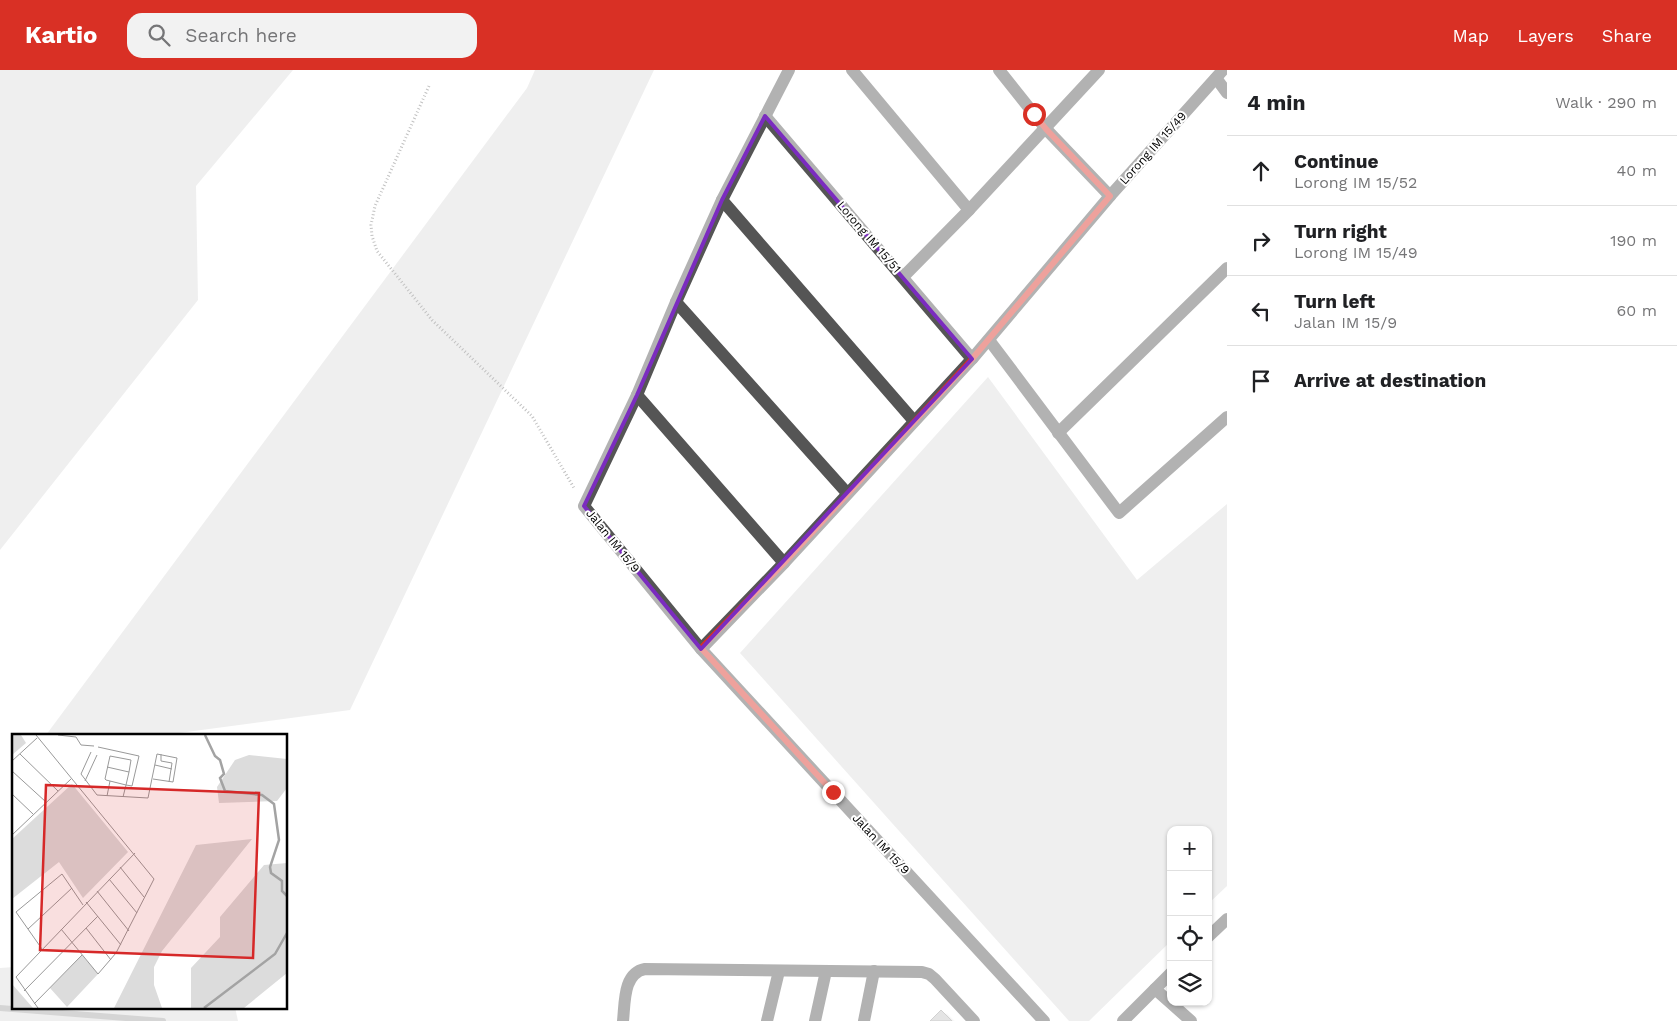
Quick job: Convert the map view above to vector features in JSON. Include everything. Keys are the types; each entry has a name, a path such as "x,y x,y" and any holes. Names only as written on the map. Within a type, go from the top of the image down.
{"street":[{"path":"584,506 637,395 722,200 789,70"},
{"path":"852,70 969,210"},
{"path":"999,70 1046,129 1110,196"},
{"path":"903,277 1046,129 1099,70"},
{"path":"1220,74 1227,93"},
{"name":"Lorong IM 15/49","path":"701,648 784,563 972,359 1110,196 1220,74"},
{"name":"Lorong IM 15/51","path":"765,116 972,359"},
{"path":"722,200 914,421"},
{"path":"1058,433 1227,268"},
{"path":"676,302 848,493"},
{"path":"989,340 1119,513 1227,417"},
{"path":"637,395 784,563"},
{"name":"Jalan IM 15/9","path":"584,506 701,648 1044,1021"},
{"path":"1212,934 1225,923"},
{"path":"623,1021 629,981 638,970 645,969 922,972 929,974 974,1021"},
{"path":"767,1021 779,971"},
{"path":"815,1021 826,971"},
{"path":"864,1021 874,971"},
{"path":"1123,1021 1167,978"},
{"path":"1155,988 1191,1021"}],"path":[{"path":"429,86 375,206 371,225 377,251 432,320 532,416 584,506"}],"highlighted area":[{"path":"765,116 972,359 701,649 584,506 637,395 722,200"}],"shaded area":[{"path":"0,70 293,70 196,186 198,300 0,550"},
{"path":"535,70 654,70 350,710 171,734 47,734 527,88"},
{"path":"988,377 1137,580 1227,504 1227,886 1212,900 1212,826 1167,826 1167,945 1089,1021 1069,1021 740,653"},
{"path":"12,967 12,1008 235,1008 238,1021 0,1021 0,968"}],"building":[{"path":"941,1010 952,1021 930,1021"}],"waterway":[{"path":"0,1008 163,1021"}],"route":[{"path":"833,792 701,648 784,563 972,359 1110,196 1034,114"}]}
